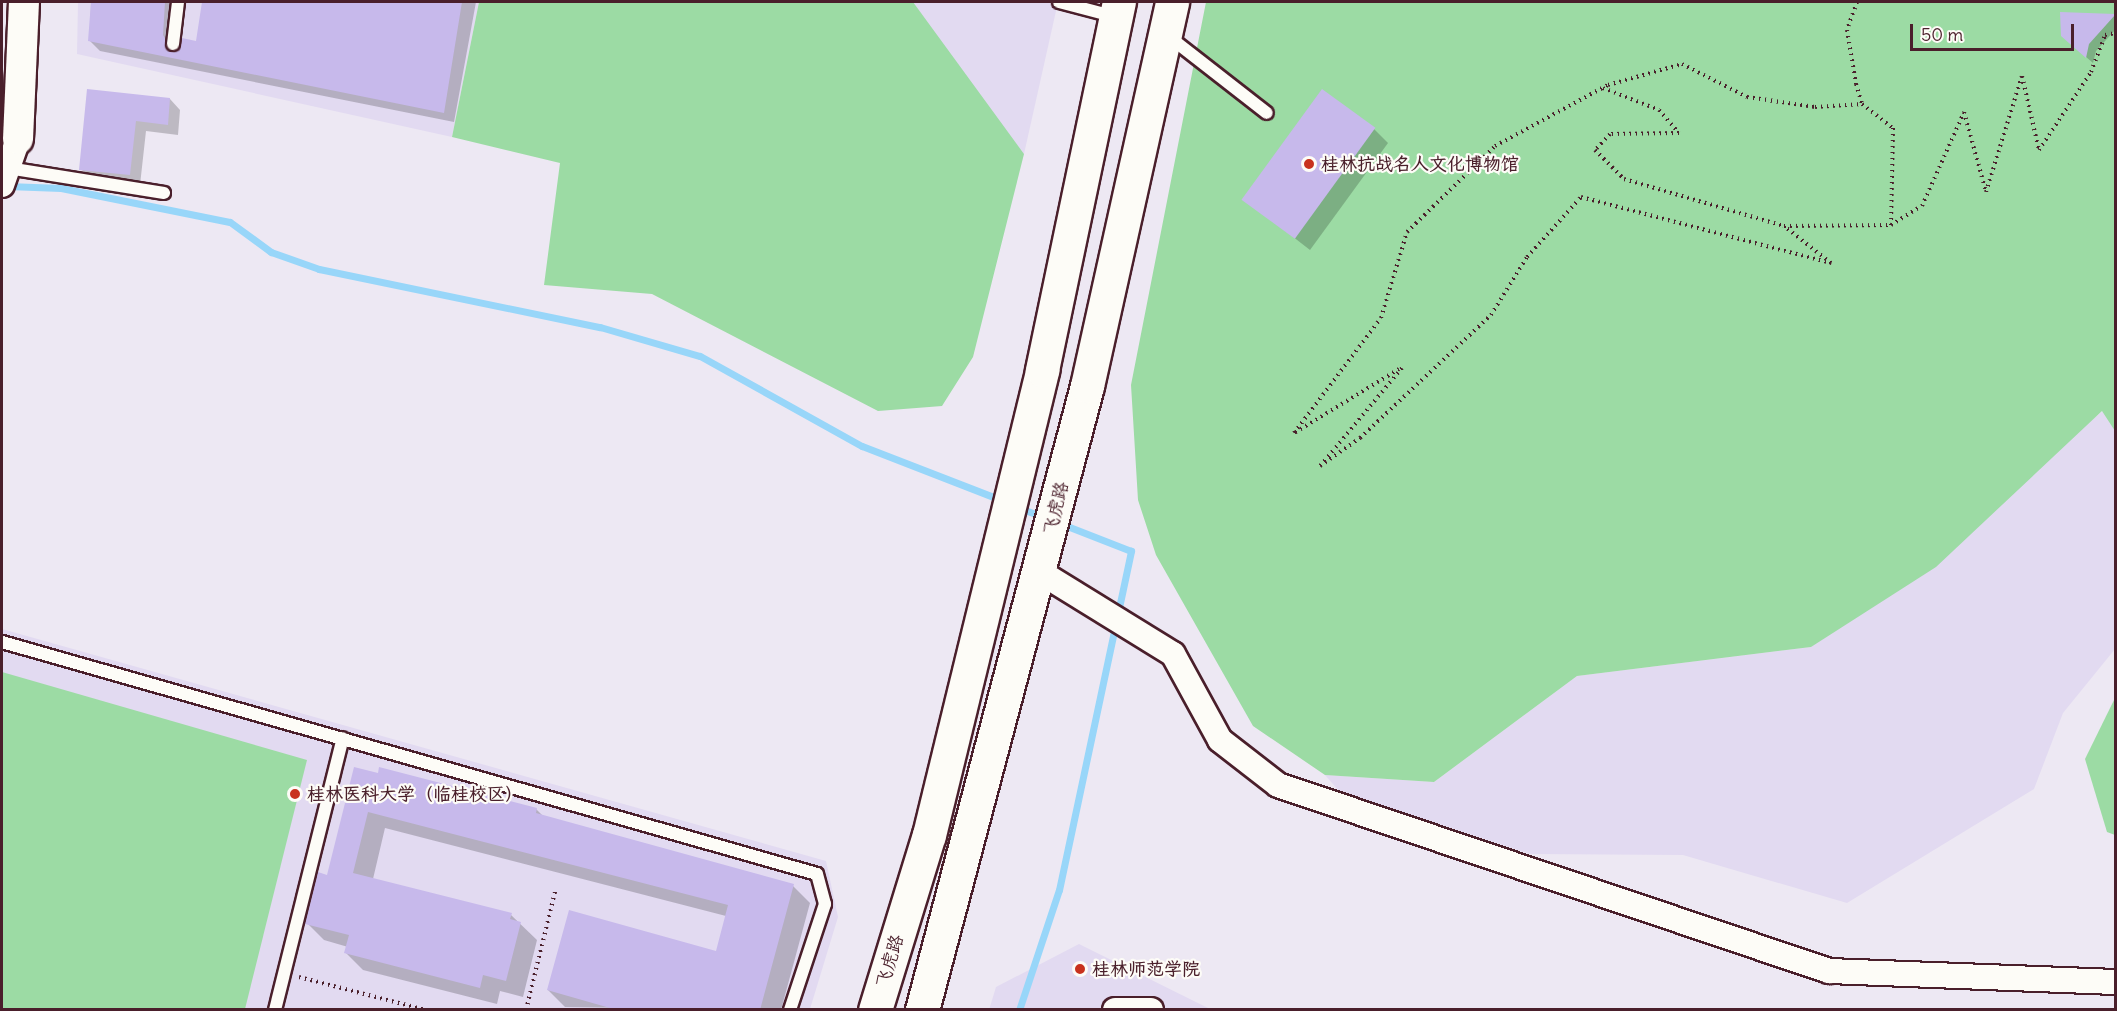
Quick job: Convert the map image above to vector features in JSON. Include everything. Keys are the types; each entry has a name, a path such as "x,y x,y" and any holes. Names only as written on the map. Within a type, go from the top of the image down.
{"main road":[{"name":"飞虎路","path":"922,1010 1053,521 1172,2"},
{"name":"飞虎路","path":"875,1010 929,835 1010,500 1118,9"}],"street":[{"path":"5,177 18,139 24,2"},
{"path":"1040,572 1173,654 1221,740 1278,785 1829,971 2115,982"},
{"path":"1115,1010 1150,1010"}],"lane":[{"path":"173,44 178,2"},
{"path":"1059,2 1118,9"},
{"path":"1165,33 1266,112"},
{"path":"5,177 164,193"},
{"path":"2,642 816,874 825,904 790,1010"},
{"path":"275,1010 343,738"}],"path":[{"path":"1857,2 1847,30 1862,104 1893,128 1891,225"},
{"path":"1603,88 1659,110 1679,133 1610,134 1595,150 1624,179 1784,226 1891,225 1922,206 1964,112 1986,192 2022,76 2039,150 2091,72 2105,35 2115,33"},
{"path":"1784,226 1832,263 1581,197 1527,257 1491,315 1360,438 1320,466 1402,368 1294,433 1381,318 1407,232 1495,146 1603,88 1682,64 1747,97 1815,107 1862,104"},
{"path":"526,1010 555,892"},
{"path":"284,973 426,1010"}],"shaded area":[{"path":"78,2 479,2 452,137 77,54"},
{"path":"913,2 1058,2 1024,154 954,63"},
{"path":"2103,411 2115,431 2115,649 2063,713 2034,789 1847,903 1683,855 1530,854 1339,791 1325,775 1434,782 1577,676 1811,647"},
{"name":"桂林医科大学（临桂校区）","path":"2,629 826,861 838,917 810,1009 2,1009"},
{"name":"桂林师范学院","path":"1079,944 1210,1009 989,1010 996,987"}],"green space":[{"path":"479,2 913,2 1024,154 973,357 942,406 878,411 652,294 544,285 560,163 452,137"},
{"path":"1206,2 2115,2 2115,431 2102,411 1936,567 1811,647 1577,676 1434,782 1325,775 1253,726 1156,555 1138,500 1131,385"},
{"path":"2,672 307,760 245,1009 2,1009"},
{"path":"2115,698 2116,835 2107,832 2085,759"}],"building":[{"path":"91,2 165,2 163,35 173,52 182,38 196,41 202,2 462,2 444,113 88,41"},
{"path":"2060,12 2115,15 2089,44 2086,58 2061,36"},
{"path":"87,89 170,98 168,125 136,121 130,175 79,170"},
{"name":"桂林抗战名人文化博物馆","path":"1322,89 1375,128 1295,239 1241,200"},
{"path":"354,767 378,773 379,767 537,808 536,813 794,884 760,1010 617,1010 547,990 569,910 716,951 728,905 368,812 353,873 512,913 510,919 521,922 506,981 483,975 480,988 344,953 349,935 305,924 318,872 327,875"}],"waterway":[{"path":"7,186 61,188 230,222 271,252 319,269 600,327 700,356 862,446 1001,500"},
{"path":"1017,507 1043,517"},
{"path":"1019,1010 1059,890 1131,551 1059,523"}],"place":[{"name":"桂林抗战名人文化博物馆","path":"1309,164"},
{"name":"桂林医科大学（临桂校区）","path":"295,794"},
{"name":"桂林师范学院","path":"1080,969"}]}
